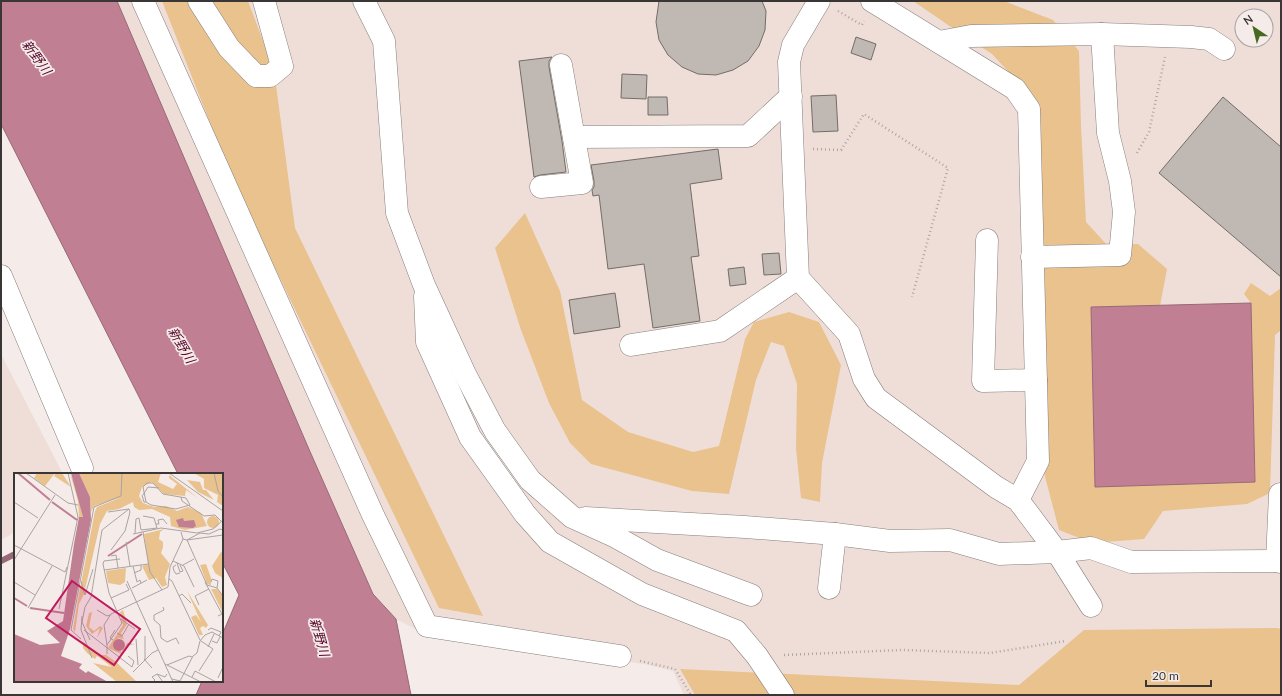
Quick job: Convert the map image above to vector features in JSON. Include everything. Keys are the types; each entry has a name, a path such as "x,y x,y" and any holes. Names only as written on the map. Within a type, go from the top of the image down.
{"street":[{"path":"143,1 373,515 427,626 620,656"},
{"path":"199,1 229,48 256,76 270,76 282,66 264,1"},
{"path":"364,1 384,41 397,213 424,285 465,374 495,431 530,480 572,517 614,536 657,560 751,595"},
{"path":"819,1 793,45 789,62 798,278 848,334 864,379 876,398 996,487 1018,500 1057,552 1091,606"},
{"path":"873,2 1015,89 1029,109 1038,461 1018,500"},
{"path":"938,42 971,36 1102,34 1209,39 1224,49"},
{"path":"1032,257 1120,255 1124,212 1120,181 1108,133 1102,34"},
{"path":"541,187 582,183 561,65"},
{"path":"574,137 748,136 791,96"},
{"path":"987,240 983,381 1036,380"},
{"path":"1,276 82,468"},
{"path":"631,344 720,331 798,278"},
{"path":"424,285 427,342 470,438 525,514 550,542 642,594 736,631 757,656 783,695"},
{"path":"572,517 745,527 835,534 890,541 950,540 999,554 1057,552 1091,548 1131,562 1279,562 1280,494"},
{"path":"829,588 835,534"}],"path":[{"path":"834,16 838,11 862,25 873,2"},
{"path":"1120,181 1149,132 1165,56"},
{"path":"793,148 841,150 864,114 948,168 912,297"},
{"path":"757,656 902,650 990,653 1066,641"},
{"path":"620,656 675,668 691,695"}],"shaded area":[{"path":"117,1 1281,1 1281,677 915,695 684,695 673,671 644,664 429,636 396,619 373,594 308,447"},
{"path":"162,1 248,1 274,70 295,228 483,616 439,608 233,181"},
{"path":"913,1 1004,1 1053,20 1079,51 1086,222 1107,245 1138,244 1167,269 1160,306 1091,307 1255,482 1251,303 1244,294 1251,283 1270,296 1281,288 1281,330 1275,335 1270,493 1247,504 1163,511 1144,539 1092,543 1059,530 1042,465 1034,99 992,54"},
{"path":"525,213 560,291 582,400 628,432 693,452 719,446 745,339 754,322 789,312 819,322 841,365 822,463 820,502 801,498 796,448 797,384 784,346 771,342 756,380 729,494 692,491 591,464 570,443 549,403 521,330 495,248"},
{"path":"1,354 62,473 14,473 14,533 1,540"},
{"path":"1281,629 1281,695 695,695 680,669 1019,685 1084,630"}],"water":[{"name":"新野川","path":"1,1 117,1 308,447 373,594 396,619 411,695 196,695 202,682 223,682 223,633 239,595 223,564 223,473 177,473 1,124"},
{"path":"1251,303 1255,482 1095,487 1091,307"}],"building":[{"path":"659,1 762,1 766,11 765,30 759,46 748,61 733,70 716,75 698,74 682,67 668,55 659,40 656,22"},
{"path":"856,37 876,44 871,60 851,53"},
{"path":"552,57 549,61 549,67 566,172 534,177 519,61"},
{"path":"622,74 647,75 646,99 621,98"},
{"path":"836,95 838,131 813,132 811,96"},
{"path":"648,97 667,97 668,115 648,115"},
{"path":"1223,97 1281,147 1281,277 1159,173"},
{"path":"718,149 722,179 690,184 699,256 691,257 700,321 653,328 644,264 608,269 599,195 593,196 592,190 594,187 594,181 591,165"},
{"path":"779,253 781,274 764,275 762,254"},
{"path":"744,267 746,284 730,286 728,269"},
{"path":"615,293 620,327 574,334 569,300"}],"waterway":[{"path":"1,561 14,554"}]}
